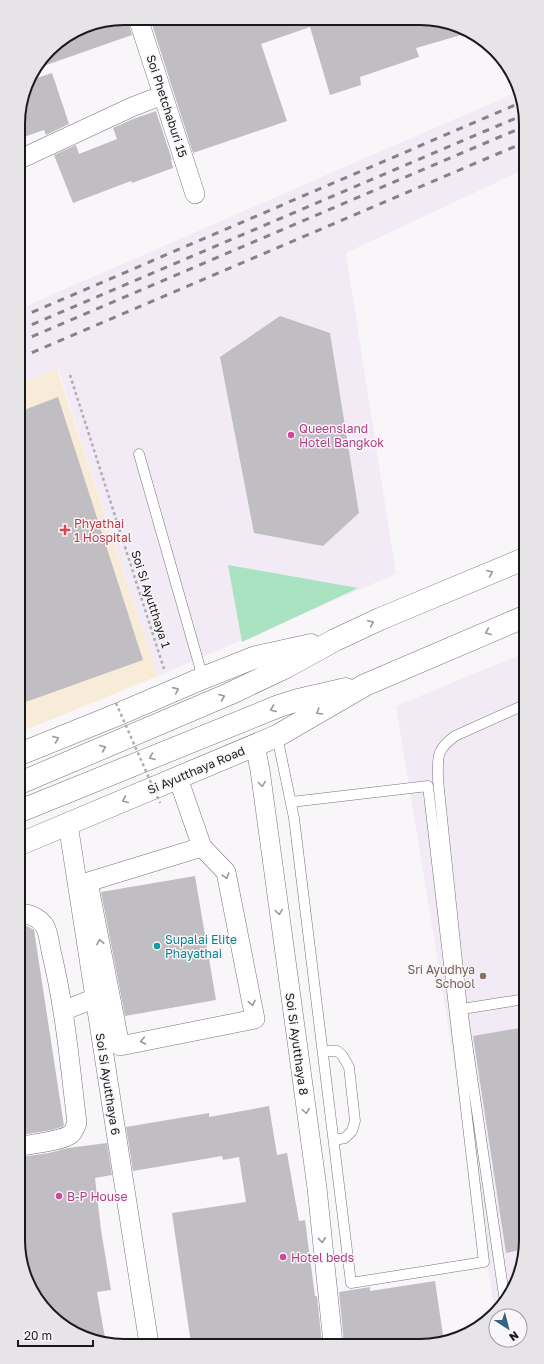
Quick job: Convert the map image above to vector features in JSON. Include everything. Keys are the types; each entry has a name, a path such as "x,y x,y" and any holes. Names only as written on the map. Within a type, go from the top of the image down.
{"main road":[{"path":"25,781 229,694 286,667 335,640 380,619 519,561"},
{"name":"Si Ayutthaya Road","path":"25,842 277,736 365,685 519,619"},
{"path":"25,752 256,657 335,640"},
{"name":"Si Ayutthaya Road","path":"25,809 280,706 298,700 365,685"}],"street":[{"name":"Soi Phetchaburi 15","path":"140,25 195,194"},
{"path":"25,157 163,95"},
{"name":"Soi Si Ayutthaya 8","path":"255,745 262,786 317,1188 333,1339"},
{"path":"178,778 202,847 226,872 255,1019 120,1046 88,882 202,847"},
{"name":"Soi Si Ayutthaya 6","path":"68,824 148,1339"},
{"path":"25,914 35,917 45,926 63,1011 77,1123 74,1131 69,1135 25,1145"},
{"path":"63,1011 95,998"}],"lane":[{"path":"139,454 203,678"},
{"path":"504,1293 462,1009 438,780 438,761 440,750 446,742 455,736 519,707"},
{"path":"277,736 295,826 352,1283 484,1262 428,786 291,802"},
{"path":"462,1009 519,1000"},
{"path":"323,1051 337,1051 342,1055 349,1067 355,1121 352,1131 345,1138 334,1140"}],"path":[{"name":"Soi Si Ayutthaya 1","path":"70,375 171,692"},
{"path":"116,703 160,803"}],"shaded area":[{"path":"514,93 516,98 519,124 519,172 346,253 396,574 158,676 58,369 25,382 25,306"},
{"name":"Phyathai 1 Hospital","path":"57,369 158,676 25,730 25,382"},
{"name":"Sri Ayudhya School","path":"519,655 519,1247 514,1272 506,1290 494,1305 396,706"}],"green space":[{"path":"228,565 358,588 242,642"}],"building":[{"path":"117,25 129,25 132,35 45,66 54,54 74,38 92,30"},
{"path":"152,25 427,25 452,30 463,34 416,48 419,57 360,77 361,85 330,95 310,27 261,44 287,121 193,153"},
{"path":"52,73 69,124 46,135 44,130 25,137 25,117 28,98 36,78"},
{"path":"156,111 172,160 173,168 132,183 131,181 73,203 54,155 76,145 79,154 117,139 113,128"},
{"name":"Queensland Hotel Bangkok","path":"280,316 330,333 359,513 323,546 254,533 220,357"},
{"name":"Phyathai 1 Hospital","path":"58,397 143,660 25,702 25,410"},
{"name":"Supalai Elite Phayathai","path":"195,876 216,1000 125,1016 101,892"},
{"path":"25,926 34,930 64,1126 52,1130 25,1134"},
{"path":"519,1028 519,1247 518,1250 506,1253 473,1036"},
{"path":"269,1106 277,1155 287,1153 299,1221 305,1220 315,1296 317,1296 322,1339 190,1339 172,1213 246,1202 239,1157 223,1160 222,1156 133,1171 126,1127 209,1113 209,1117"},
{"path":"107,1143 112,1175 95,1178 101,1230 111,1290 97,1292 105,1337 80,1329 59,1314 38,1290 28,1266 25,1240 25,1156 49,1153 68,1148"},
{"path":"435,1281 443,1336 420,1339 344,1339 339,1292 370,1287 370,1291"}],"railway":[{"path":"25,315 517,104"},
{"path":"25,327 518,117"},
{"path":"25,339 519,129"},
{"path":"25,355 519,145"}],"place":[{"name":"Queensland Hotel Bangkok","path":"291,435"},
{"name":"Phyathai 1 Hospital","path":"65,530"},
{"name":"Supalai Elite Phayathai","path":"157,946"},
{"name":"Sri Ayudhya School","path":"483,976"},
{"name":"B-P House","path":"59,1196"},
{"name":"Hotel beds","path":"283,1257"}]}
